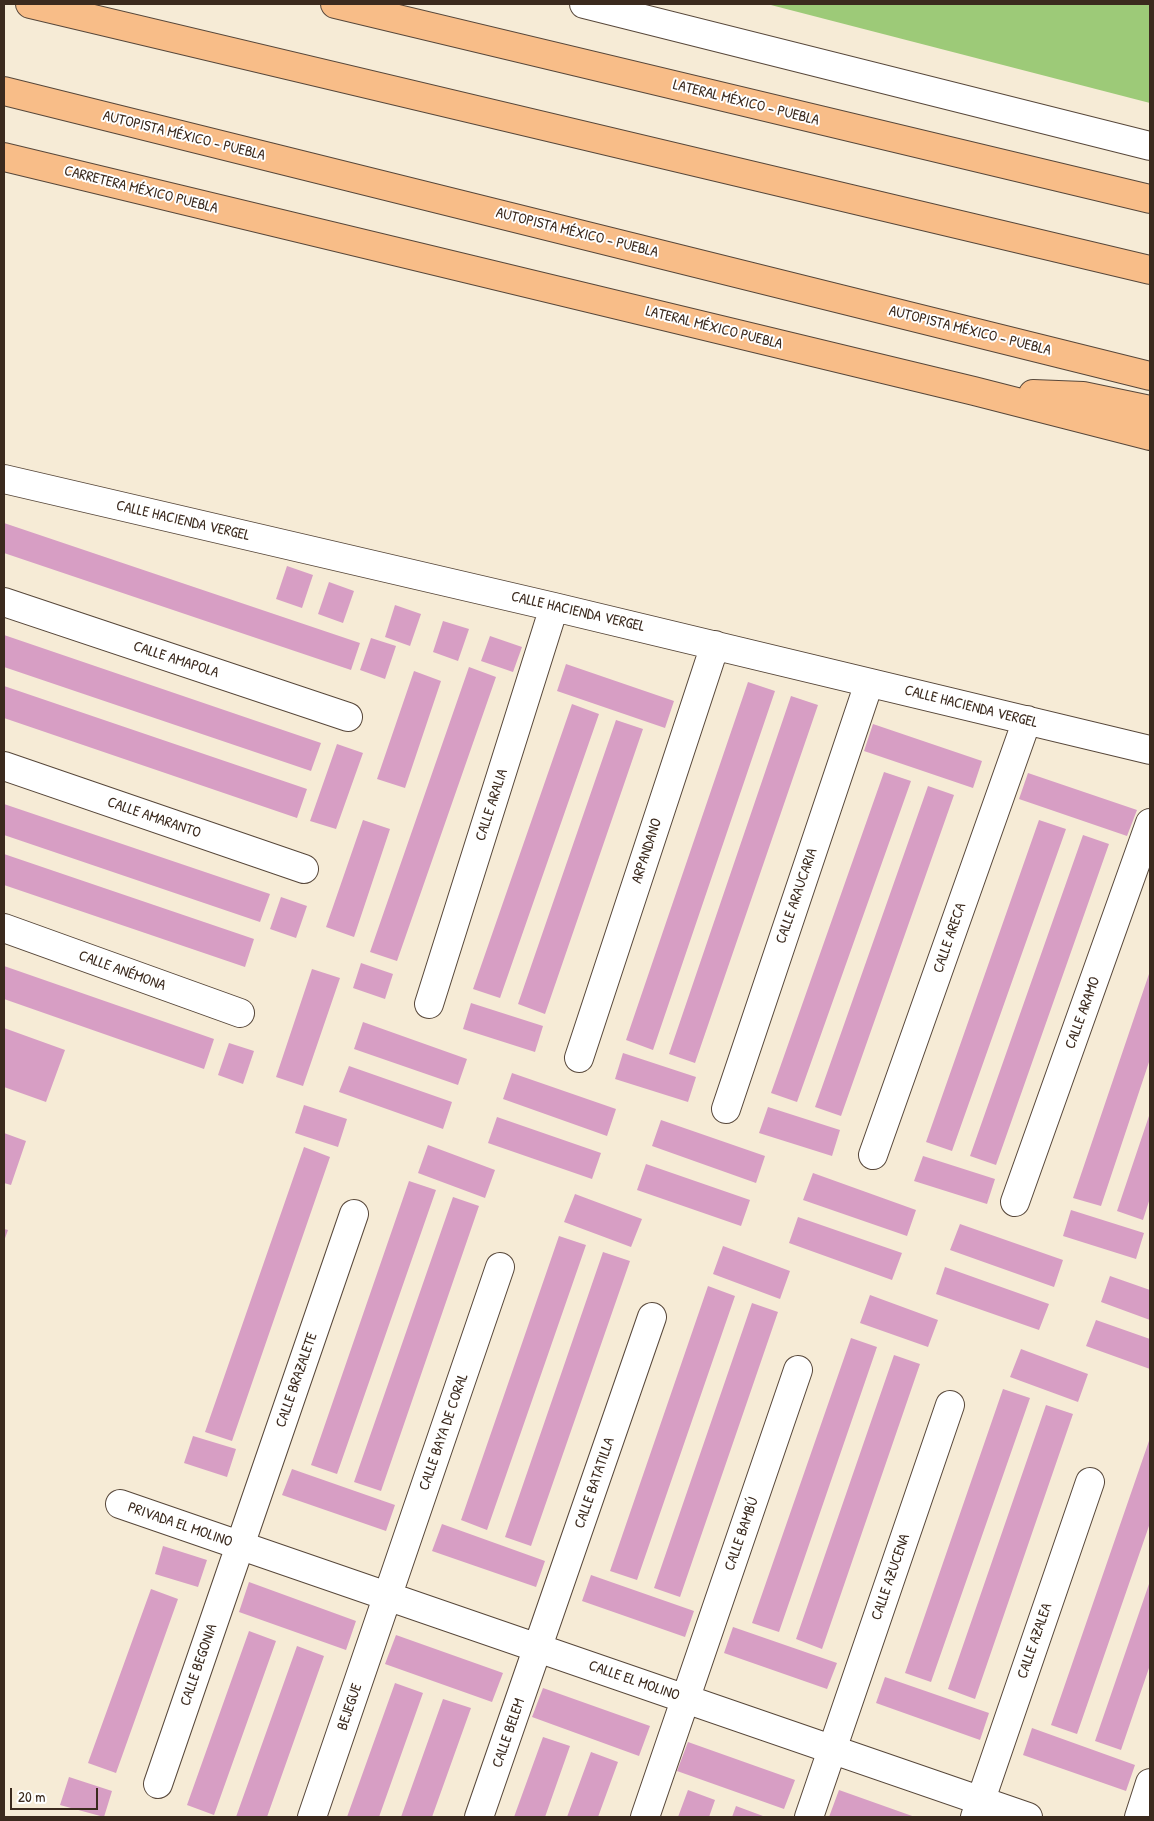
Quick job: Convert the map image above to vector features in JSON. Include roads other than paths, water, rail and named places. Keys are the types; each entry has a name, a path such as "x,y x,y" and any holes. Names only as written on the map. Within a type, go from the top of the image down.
{"highway":[{"path":"30,4 1150,270"},
{"name":"LATERAL MÉXICO - PUEBLA","path":"338,4 1150,199"},
{"name":"AUTOPISTA MÉXICO - PUEBLA","path":"4,91 1150,376"},
{"name":"CARRETERA MÉXICO PUEBLA","path":"4,157 277,223"},
{"name":"LATERAL MÉXICO PUEBLA","path":"277,223 974,391 1150,436"},
{"path":"974,391 1083,396 1150,410"}],"street":[{"path":"584,4 1150,146"},
{"name":"CALLE HACIENDA VERGEL","path":"4,479 554,606 1150,750"},
{"name":"CALLE AMAPOLA","path":"4,602 348,717"},
{"name":"CALLE ARALIA","path":"429,1004 554,606"},
{"name":"ARPANDANO","path":"579,1058 715,645"},
{"name":"CALLE ARAUCARIA","path":"726,1109 869,683"},
{"name":"CALLE ARECA","path":"873,1155 1026,720"},
{"name":"CALLE AMARANTO","path":"4,766 304,869"},
{"name":"CALLE ARAMO","path":"1015,1202 1150,823"},
{"name":"CALLE ANÉMONA","path":"4,928 240,1013"},
{"name":"CALLE BRAZALETE","path":"239,1546 354,1214"},
{"name":"CALLE BAYA DE CORAL","path":"388,1598 500,1267"},
{"name":"CALLE BATATILLA","path":"538,1649 652,1317"},
{"name":"CALLE BAMBÚ","path":"645,1817 798,1370"},
{"name":"CALLE AZUCENA","path":"809,1817 950,1405"},
{"name":"CALLE AZALEA","path":"978,1809 1090,1482"},
{"name":"PRIVADA EL MOLINO","path":"120,1504 239,1546"},
{"name":"CALLE EL MOLINO","path":"239,1546 832,1749 978,1809 1028,1817"},
{"name":"CALLE BEGONIA","path":"158,1784 239,1546"},
{"name":"BEJEGUE","path":"312,1817 388,1598"},
{"name":"CALLE BELEM","path":"479,1817 538,1649"},
{"path":"1139,1817 1150,1783"}]}
